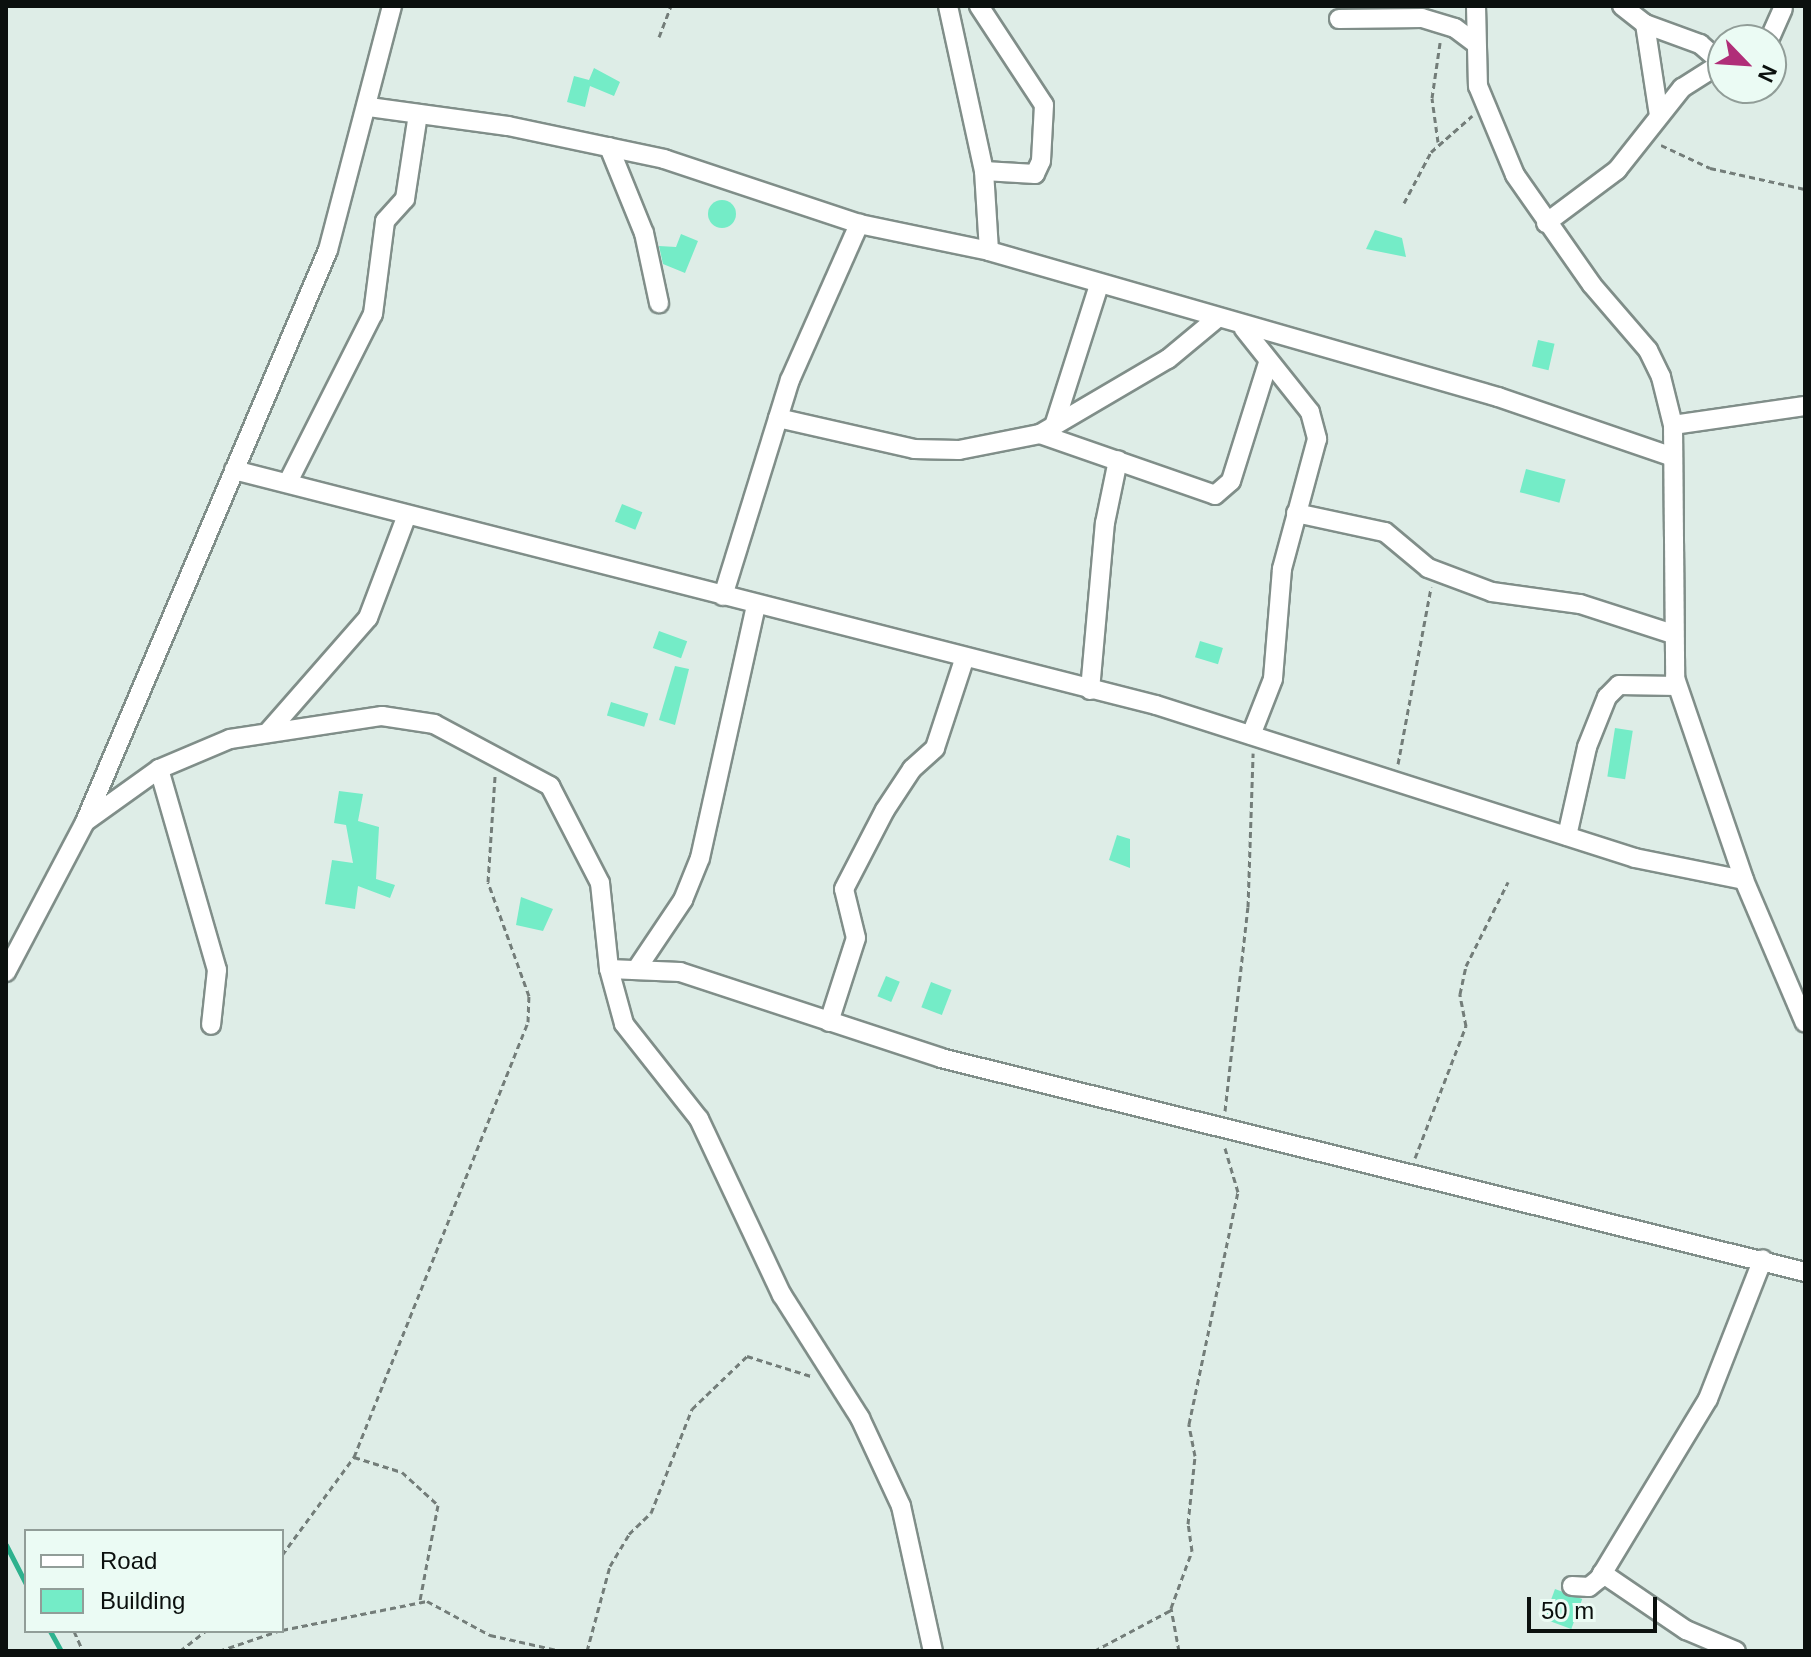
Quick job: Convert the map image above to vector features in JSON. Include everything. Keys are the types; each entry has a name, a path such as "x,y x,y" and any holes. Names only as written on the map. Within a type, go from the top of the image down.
{"street":[{"path":"6,972 85,822 328,250 369,107 392,6"},
{"path":"948,6 984,171 989,251"},
{"path":"979,6 1044,105 1041,161 1035,174 984,171"},
{"path":"1476,6 1475,43 1484,108 1546,223 1648,350 1673,425 1673,634 1677,686 1744,880 1805,1023"},
{"path":"1622,6 1645,24 1700,44 1707,50"},
{"path":"1776,24 1783,9"},
{"path":"1339,19 1379,14 1442,23 1475,43"},
{"path":"1645,24 1659,115"},
{"path":"1546,223 1617,170 1659,115 1692,79 1707,71"},
{"path":"369,107 664,159 859,224 989,251 1244,329 1484,393 1673,457"},
{"path":"288,482 373,314 385,221 405,199 418,114"},
{"path":"609,147 644,233 659,303"},
{"path":"723,596 778,418 859,224"},
{"path":"1047,430 1099,285"},
{"path":"778,418 914,449 959,450 1047,430 1168,359 1215,320"},
{"path":"1244,329 1316,423 1282,569 1273,679 1253,736"},
{"path":"1047,430 1201,493 1224,491 1268,363"},
{"path":"1673,425 1805,406"},
{"path":"1090,690 1105,523 1118,460"},
{"path":"234,470 1090,690 1253,736 1693,874 1744,880"},
{"path":"1296,513 1385,532 1431,570 1514,598 1580,604 1673,634"},
{"path":"269,731 368,618 407,515"},
{"path":"638,967 683,900 700,858 756,605"},
{"path":"829,1022 856,938 844,889 885,810 912,769 935,748 964,660"},
{"path":"1567,836 1587,747 1607,697 1619,685 1677,686"},
{"path":"85,822 159,769 230,739 382,716 434,724 550,786 562,802 600,883 609,969 624,1024 699,1119 769,1271 836,1387 860,1418 901,1506 933,1651"},
{"path":"159,769 217,970 211,1025"},
{"path":"609,969 638,967 740,989 941,1058 1221,1130 1409,1173 1685,1246 1763,1259 1805,1272"},
{"path":"1572,1586 1589,1587 1602,1573 1708,1399 1763,1259"},
{"path":"1602,1573 1686,1630 1736,1651"}],"path":[{"path":"659,37 671,6"},
{"path":"1438,142 1432,98 1442,23"},
{"path":"1404,203 1438,142 1484,108"},
{"path":"1646,132 1672,154 1710,168 1805,189"},
{"path":"1394,780 1415,696 1431,570"},
{"path":"1179,1651 1171,1610 1192,1551 1188,1524 1195,1456 1189,1424 1238,1192 1221,1130 1245,945 1247,801 1253,736"},
{"path":"284,1552 354,1457 528,1022 529,996 488,882 485,855 497,756"},
{"path":"1409,1173 1466,1026 1460,994 1466,966 1508,882"},
{"path":"587,1651 610,1566 629,1534 651,1513 692,1409 718,1381 747,1356 778,1361 836,1387"},
{"path":"354,1457 402,1472 438,1505 419,1600"},
{"path":"284,1629 419,1600 445,1605 490,1635 561,1651"},
{"path":"1094,1651 1171,1610"},
{"path":"180,1651 203,1633"},
{"path":"219,1651 271,1633"}],"building":[{"path":"594,68 620,82 614,96 590,86 585,107 567,102 574,76 589,80"},
{"path":"722,200 732,204 736,214 732,224 722,228 712,224 708,214 712,204"},
{"path":"1375,230 1402,238 1406,257 1366,249"},
{"path":"681,234 698,241 685,273 663,264 659,246 676,247"},
{"path":"1538,340 1555,344 1548,370 1532,366"},
{"path":"1526,469 1566,480 1559,503 1520,492"},
{"path":"622,504 642,512 635,530 615,522"},
{"path":"659,631 687,641 681,658 653,648"},
{"path":"1200,641 1223,648 1218,664 1195,657"},
{"path":"675,666 689,669 675,725 659,720"},
{"path":"611,702 648,713 644,727 607,715"},
{"path":"1615,728 1633,731 1625,779 1607,776"},
{"path":"339,791 363,794 358,821 379,827 376,879 395,885 390,898 358,886 355,909 325,904 332,860 353,863 346,825 334,823"},
{"path":"1117,835 1130,839 1130,868 1109,860"},
{"path":"521,897 553,909 543,931 516,925"},
{"path":"886,976 900,982 891,1002 877,996"},
{"path":"931,982 952,990 942,1015 921,1007"},
{"path":"1555,1589 1582,1599 1571,1629 1544,1619"}],"waterway":[{"path":"6,1545 24,1580"},
{"path":"51,1633 61,1651"}]}
